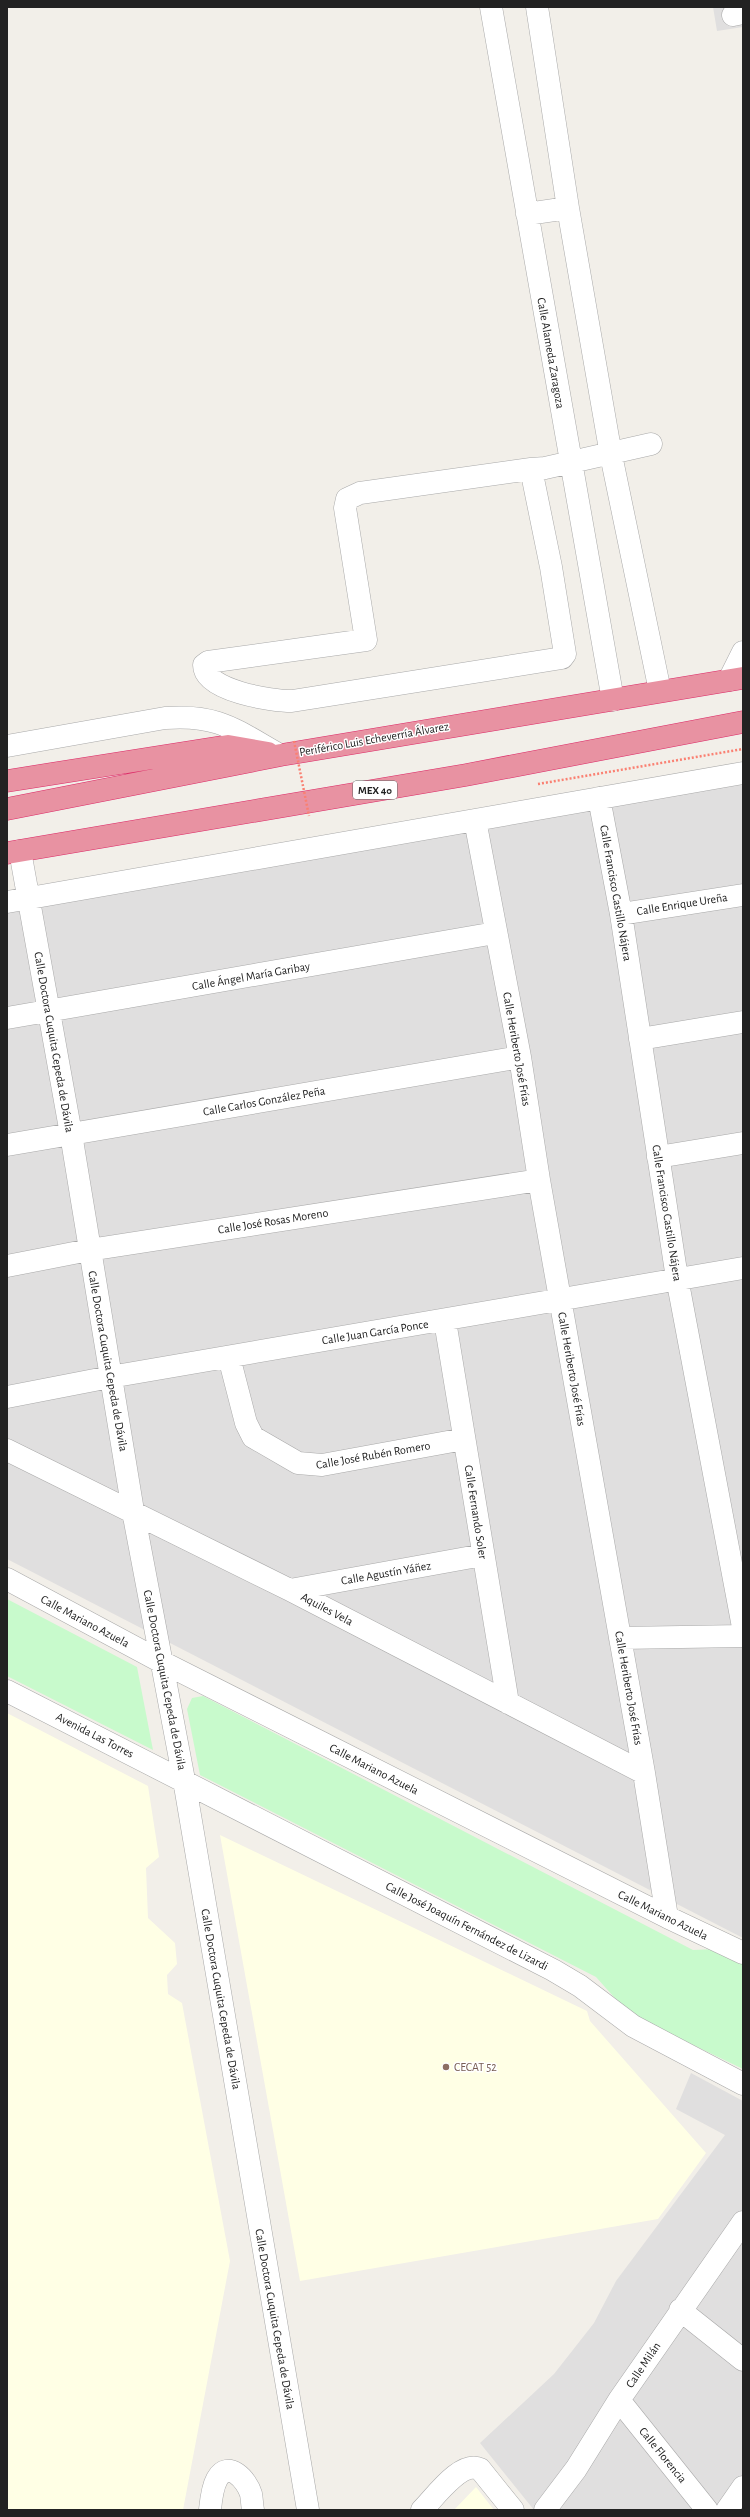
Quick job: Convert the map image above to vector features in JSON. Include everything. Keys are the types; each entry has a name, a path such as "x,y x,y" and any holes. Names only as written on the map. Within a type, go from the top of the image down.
{"highway":[{"name":"Periférico Luis Echeverría Álvarez","path":"7,809 37,804 287,748 613,700 736,679"},
{"name":"MEX 40","path":"13,852 466,774 743,722"},
{"path":"7,781 228,746 287,748"}],"street":[{"name":"Calle Alameda Zaragoza","path":"491,7 570,463 613,700"},
{"path":"537,7 568,208 610,455 660,692"},
{"path":"527,214 568,208"},
{"path":"531,469 559,612 565,649 562,658 292,702 265,699 216,684 207,676 204,665 208,662 366,640 346,508 347,499 353,494 570,463 610,455 630,447 651,444"},
{"path":"736,679 743,652"},
{"path":"7,746 165,718 190,716 212,719 287,748"},
{"path":"7,902 743,773"},
{"name":"Calle Francisco Castillo Nájera","path":"599,798 621,914 678,1278 743,1627"},
{"name":"Calle Heriberto José Frías","path":"475,820 495,933 520,1058 539,1180 644,1773 667,1917"},
{"name":"Calle Doctora Cuquita Cepeda de Dávila","path":"13,852 29,898 47,1011 71,1134 133,1511 160,1661 184,1780 308,2510"},
{"name":"Calle Enrique Ureña","path":"621,914 743,895"},
{"name":"Calle Ángel María Garibay","path":"7,1018 495,933"},
{"path":"640,1039 743,1022"},
{"name":"Calle Carlos González Peña","path":"7,1145 520,1058"},
{"path":"658,1157 743,1143"},
{"name":"Calle José Rosas Moreno","path":"7,1266 89,1250 539,1180"},
{"name":"Calle Juan García Ponce","path":"7,1397 229,1356 445,1321 560,1298 743,1268"},
{"name":"Calle Fernando Soler","path":"445,1321 508,1703"},
{"name":"Calle José Rubén Romero","path":"229,1356 248,1432 260,1443 298,1463 322,1465 464,1439"},
{"name":"Aquiles Vela","path":"7,1450 290,1590 644,1773"},
{"name":"Calle Agustín Yáñez","path":"290,1590 483,1556"},
{"name":"Calle Mariano Azuela","path":"7,1579 160,1661 667,1917 743,1953"},
{"path":"620,1638 743,1636"},
{"name":"Avenida Las Torres","path":"7,1691 184,1780"},
{"name":"Calle José Joaquín Fernández de Lizardi","path":"184,1780 553,1970 580,1986 633,2026 743,2084"},
{"name":"Calle Milán","path":"545,2510 576,2469 619,2400 680,2310 743,2222"},
{"path":"680,2310 743,2360"},
{"name":"Calle Florencia","path":"619,2400 707,2510"},
{"path":"422,2510 461,2470 475,2467 480,2469 513,2510"},
{"path":"210,2510 217,2479 223,2473 230,2470 238,2473 245,2481 251,2494 253,2510"},
{"path":"727,2510 743,2487"}],"path":[{"path":"287,748 309,816"}],"shaded area":[{"path":"713,7 743,7 743,27 717,31"},
{"path":"743,784 743,1938 7,1559 7,912"},
{"path":"7,1713 148,1786 159,1857 146,1868 148,1918 175,1943 177,1964 167,1975 168,1994 182,2003 230,2261 183,2510 7,2510"},
{"name":"CECAT 52","path":"220,1835 587,2011 590,2021 706,2153 658,2219 300,2281"},
{"path":"691,2073 743,2101 743,2510 534,2510 480,2443 554,2374 594,2323 616,2281 725,2135 676,2109"},
{"path":"476,2487 494,2510 454,2510"}],"green space":[{"path":"7,1599 137,1667 153,1750 7,1676"},
{"path":"203,1696 693,1950 716,1949 743,1962 743,2069 629,2014 596,1977 200,1775 187,1709 192,1698"}],"place":[{"name":"CECAT 52","path":"446,2067"}]}
